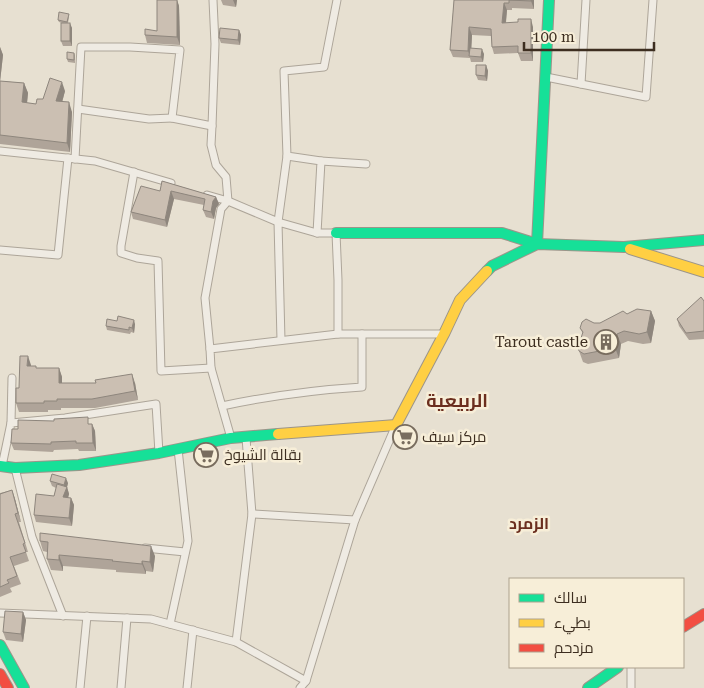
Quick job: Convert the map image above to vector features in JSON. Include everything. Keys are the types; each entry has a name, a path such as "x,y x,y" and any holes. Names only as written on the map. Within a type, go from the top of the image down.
{"street":[{"path":"213,0 215,44 211,145 216,165 226,177 228,201 221,209 205,298 211,368 231,438"},
{"path":"281,340 278,222 287,156 284,71 324,67 337,0"},
{"path":"537,244 549,0"},
{"path":"581,84 586,0"},
{"path":"546,77 646,97 653,0"},
{"path":"0,250 58,255 78,109 81,47 130,46 180,50 172,118"},
{"path":"78,109 148,120 172,118 212,126"},
{"path":"0,150 95,161 180,186"},
{"path":"287,156 321,161 366,164"},
{"path":"317,233 321,161"},
{"path":"134,172 121,246 122,252 137,258 158,261 161,371 211,368"},
{"path":"199,192 228,201 278,222 317,233 502,233 537,244 624,247 704,240"},
{"path":"336,233 338,334"},
{"path":"300,688 306,681 355,520 396,425 460,300 492,266 537,244"},
{"path":"624,247 704,272"},
{"path":"210,350 338,334 444,334"},
{"path":"222,406 258,398 312,390 362,387 362,334"},
{"path":"12,378 11,423 1,466 14,468 79,465 159,454 231,438 396,425"},
{"path":"11,423 66,418 156,404 159,454"},
{"path":"236,642 252,514 246,438"},
{"path":"170,624 188,541 178,449"},
{"path":"14,468 32,537 63,616"},
{"path":"252,514 355,520"},
{"path":"32,537 42,538"},
{"path":"137,548 185,552"},
{"path":"0,614 151,619 236,642 306,681"},
{"path":"684,626 704,614"},
{"path":"80,688 87,616"},
{"path":"121,688 127,618"},
{"path":"187,688 193,630"},
{"path":"0,645 24,688"},
{"path":"588,688 617,668"},
{"path":"631,668 631,688"},
{"path":"0,674 8,688"}],"building":[{"path":"157,0 177,0 177,37 145,35 145,29 157,31"},
{"path":"454,0 509,0 509,3 504,3 502,23 518,22 518,19 531,19 531,53 518,53 518,46 492,47 491,29 469,27 468,51 450,50"},
{"path":"59,12 69,14 67,22 58,20"},
{"path":"61,23 70,23 70,41 61,41"},
{"path":"220,28 239,30 238,40 219,38"},
{"path":"470,48 482,49 481,57 469,56"},
{"path":"67,52 74,53 74,60 67,59"},
{"path":"476,65 486,65 485,76 476,75"},
{"path":"50,78 62,82 56,101 69,102 67,143 0,135 0,81 24,83 22,102 36,104 37,99 43,99"},
{"path":"162,181 216,197 213,201 211,212 203,210 205,199 171,191 165,220 131,212 141,186 160,191"},
{"path":"701,297 704,301 704,331 686,333 677,319"},
{"path":"637,309 651,311 647,332 639,334 624,331 617,334 615,348 584,354 579,351 578,347 583,332 580,328 582,322 586,319 594,323 600,323 623,311 627,314"},
{"path":"118,316 134,320 132,328 129,327 129,330 106,326 107,319 117,321"},
{"path":"20,356 28,356 27,366 59,368 59,383 96,383 95,380 132,374 135,391 92,399 57,399 57,401 44,401 44,403 16,403 16,388 19,388"},
{"path":"88,417 88,424 92,424 93,443 76,443 76,441 51,442 51,444 11,443 12,429 18,429 18,420 54,421 54,419"},
{"path":"52,474 66,478 64,485 50,481"},
{"path":"57,484 67,487 63,497 71,498 69,518 34,515 36,494 54,496"},
{"path":"12,490 18,513 15,514 25,543 23,544 26,552 10,557 17,576 7,580 9,583 0,587 0,494"},
{"path":"40,533 151,546 150,562 142,561 142,564 59,555 59,560 47,559 48,542 40,541"},
{"path":"5,611 23,612 21,634 3,632"}],"traffic: fast":[{"path":"336,233 502,233 537,244 549,0"},
{"path":"487,271 492,266 537,244 624,247 704,240"},
{"path":"0,466 15,468 79,465 159,453 231,438 278,434"},
{"path":"0,645 24,688"},
{"path":"588,688 617,668"}],"traffic: slow":[{"path":"630,249 704,272"},
{"path":"278,434 396,425 460,300 487,271"}],"traffic: jam":[{"path":"684,626 704,614"},
{"path":"0,674 8,688"}],"place":[{"name":"Tarout castle","path":"606,342"},
{"name":"مركز سيف","path":"405,437"},
{"name":"بقالة الشيوخ","path":"206,455"}],"district":[{"name":"الربيعية","path":"457,400"},
{"name":"الزمرد","path":"529,523"}]}
